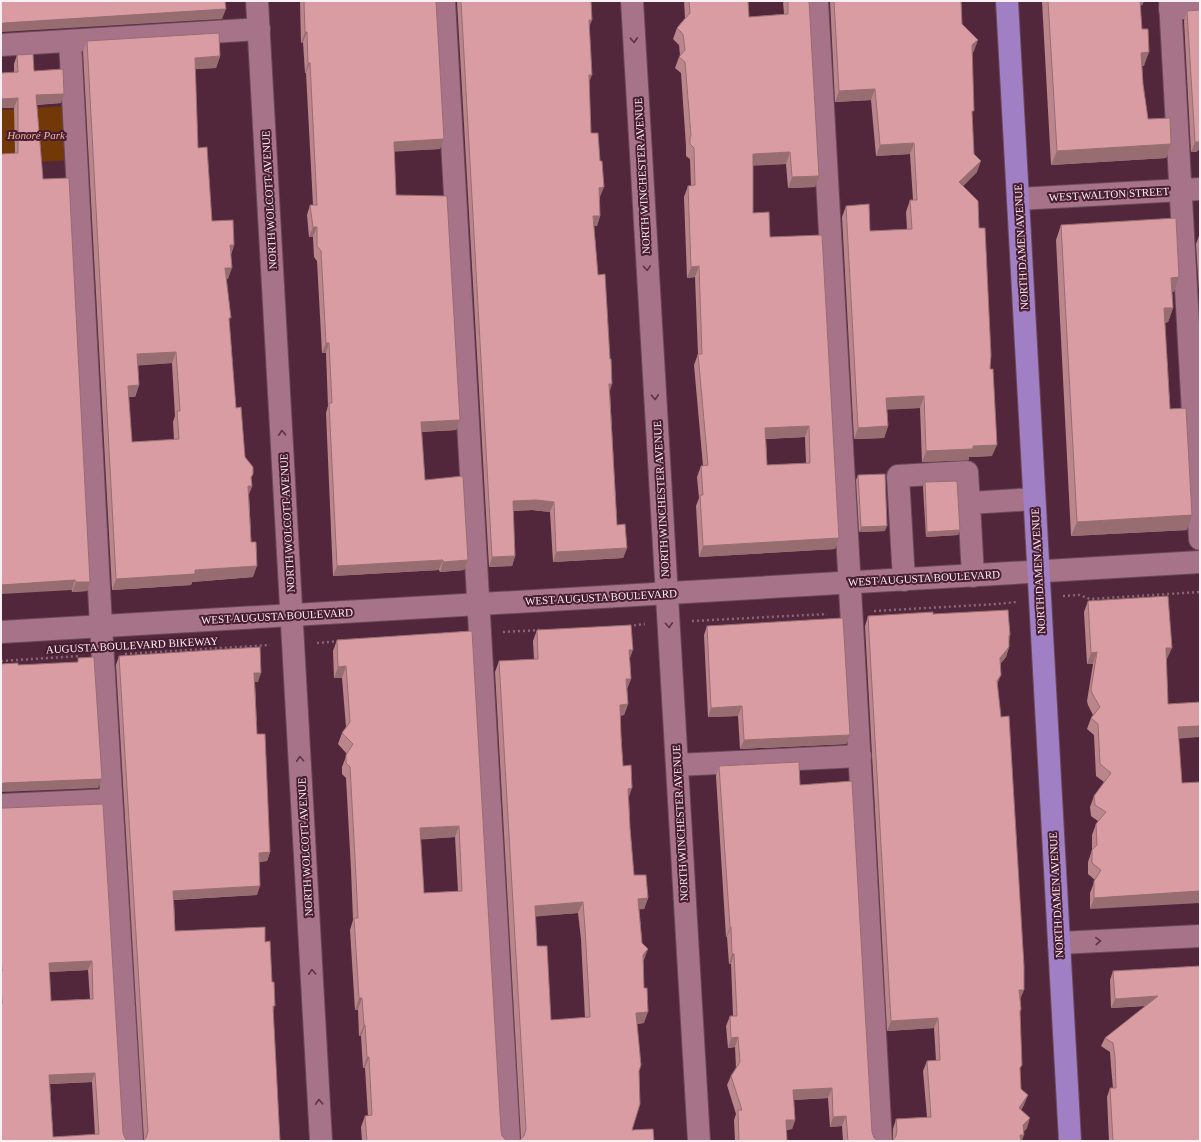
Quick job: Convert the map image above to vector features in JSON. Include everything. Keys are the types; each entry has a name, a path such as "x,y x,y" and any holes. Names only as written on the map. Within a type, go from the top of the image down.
{"main road":[{"name":"NORTH DAMEN AVENUE","path":"1007,1 1070,1141"}],"street":[{"name":"NORTH WOLCOTT AVENUE","path":"258,1 321,1141"},
{"path":"444,1 509,1141"},
{"name":"NORTH WINCHESTER AVENUE","path":"632,1 699,1141"},
{"path":"818,1 881,1141"},
{"path":"1200,7 1170,5 1190,189 1200,539"},
{"path":"1,45 259,29"},
{"path":"70,41 101,626 132,1141"},
{"name":"WEST WALTON STREET","path":"1018,199 1190,189"},
{"path":"904,580 898,476 967,472 973,576"},
{"path":"969,503 1034,499"},
{"name":"WEST AUGUSTA BOULEVARD","path":"1,632 1200,562"},
{"path":"677,765 860,756"},
{"path":"1,805 112,800"},
{"path":"1059,943 1200,936"}],"path":[{"path":"1073,596 1090,598 1200,592"},
{"name":"AUGUSTA BOULEVARD BIKEWAY","path":"1,661 263,646"}],"green space":[{"name":"Honoré Park","path":"67,106 71,160 1,164 1,110"}],"building":[{"path":"1,1 225,1 226,9 1,24"},
{"path":"304,1 436,1 444,139 394,142 396,195 447,196 460,420 421,422 425,480 463,476 468,560 337,566 329,403 332,403 329,343 326,343 321,251 317,246 317,227 313,227 310,205 317,205 310,63 308,63 307,32 305,32"},
{"path":"461,1 591,1 592,20 589,20 592,75 589,75 591,133 598,133 604,187 599,188 600,216 593,216 598,275 605,274 611,359 612,384 609,384 617,525 625,524 627,548 556,552 554,502 536,500 513,501 515,556 492,557"},
{"path":"689,1 748,1 749,17 788,14 788,1 809,1 819,176 792,177 790,152 753,154 753,213 769,212 770,237 822,235 839,538 703,546 700,495 703,495 701,466 708,465 698,354 702,354 699,266 691,267 688,186 695,185 694,148 690,144 691,136 685,62 679,57 685,50 683,34 677,28 690,13","holes":["809,426 810,463 767,465 765,428"]},
{"path":"834,1 961,1 962,24 978,40 972,45 974,111 972,111 974,154 981,161 959,182 978,201 979,228 985,228 991,355 990,369 993,369 997,445 973,446 973,449 926,451 924,396 886,398 888,426 858,428 846,206 869,204 870,231 912,229 910,200 917,200 914,143 880,145 875,89 839,91"},
{"path":"1048,1 1140,1 1142,29 1148,29 1149,52 1141,53 1143,84 1148,119 1170,118 1171,144 1057,151"},
{"path":"1200,10 1200,142 1195,142 1187,11"},
{"path":"219,33 220,56 195,58 198,148 207,147 212,221 233,220 234,245 230,245 232,268 225,268 231,318 229,318 236,408 241,407 245,457 253,467 253,474 251,477 252,486 248,486 251,542 256,542 257,566 195,570 195,574 116,579 87,41","holes":["176,352 180,411 177,411 179,439 132,442 128,386 139,385 137,354"]},
{"path":"33,54 34,71 63,69 64,94 36,95 43,179 69,178 90,582 76,582 75,580 1,585 1,154 18,153 18,98 1,99 1,73 18,72 17,55"},
{"path":"1176,218 1179,277 1171,278 1173,308 1164,308 1170,409 1186,408 1192,515 1077,522 1061,225"},
{"path":"885,474 887,526 861,527 858,475"},
{"path":"957,481 960,530 927,532 925,482"},
{"path":"1168,596 1172,648 1166,648 1168,704 1200,702 1200,726 1178,727 1182,783 1200,782 1200,891 1094,898 1094,881 1101,870 1092,863 1092,850 1097,845 1096,824 1106,812 1095,805 1094,796 1111,773 1100,764 1098,724 1091,718 1100,707 1091,689 1097,652 1091,653 1088,601"},
{"path":"1008,610 1010,635 1009,647 1000,658 1001,675 997,681 1001,717 1009,716 1024,966 1024,990 1019,990 1021,1009 1022,1065 1020,1068 1021,1089 1028,1095 1019,1108 1030,1118 1023,1125 1024,1135 1020,1135 1021,1141 892,1141 896,1136 896,1119 931,1117 927,1061 940,1060 938,1018 891,1021 868,616 933,612 933,614"},
{"path":"843,618 850,735 744,740 742,706 711,708 707,626"},
{"path":"631,625 633,650 629,650 631,679 626,679 628,704 620,705 621,737 623,766 631,765 632,788 628,789 634,875 646,875 648,898 638,899 642,943 648,949 643,955 644,988 647,988 648,1012 636,1013 641,1065 639,1071 640,1104 632,1130 653,1129 654,1141 518,1141 524,1136 526,1129 499,661 538,659 537,630","holes":["583,902 590,1017 551,1020 547,946 537,946 535,906"]},
{"path":"472,631 501,1130 502,1136 507,1141 367,1141 365,1116 372,1115 369,1057 367,1057 362,998 359,998 354,918 358,918 350,767 346,763 346,755 353,744 342,733 350,722 346,666 338,667 337,640","holes":["459,826 462,891 424,893 420,828"]},
{"path":"260,647 261,673 254,673 257,734 265,734 270,852 259,853 260,886 173,891 175,931 265,927 265,942 270,941 272,982 274,982 275,1006 273,1006 280,1141 143,1141 146,1138 148,1131 119,656"},
{"path":"94,657 102,779 1,784 1,664 18,663 18,665 78,662 78,658"},
{"path":"799,762 800,785 852,781 872,1132 874,1138 878,1141 848,1141 846,1116 833,1117 832,1088 793,1090 795,1120 786,1120 787,1141 739,1141 738,1110 742,1110 731,1076 740,1062 738,1037 731,1038 730,1016 737,1016 734,954 732,954 719,766"},
{"path":"103,804 123,1133 127,1141 1,1141 1,808","holes":["92,961 93,999 51,1001 49,963","95,1073 99,1134 53,1137 49,1075"]},
{"path":"1200,966 1200,1141 1113,1141 1110,1088 1116,1088 1115,1057 1113,1043 1105,1038 1158,996 1115,999 1113,971"}]}
